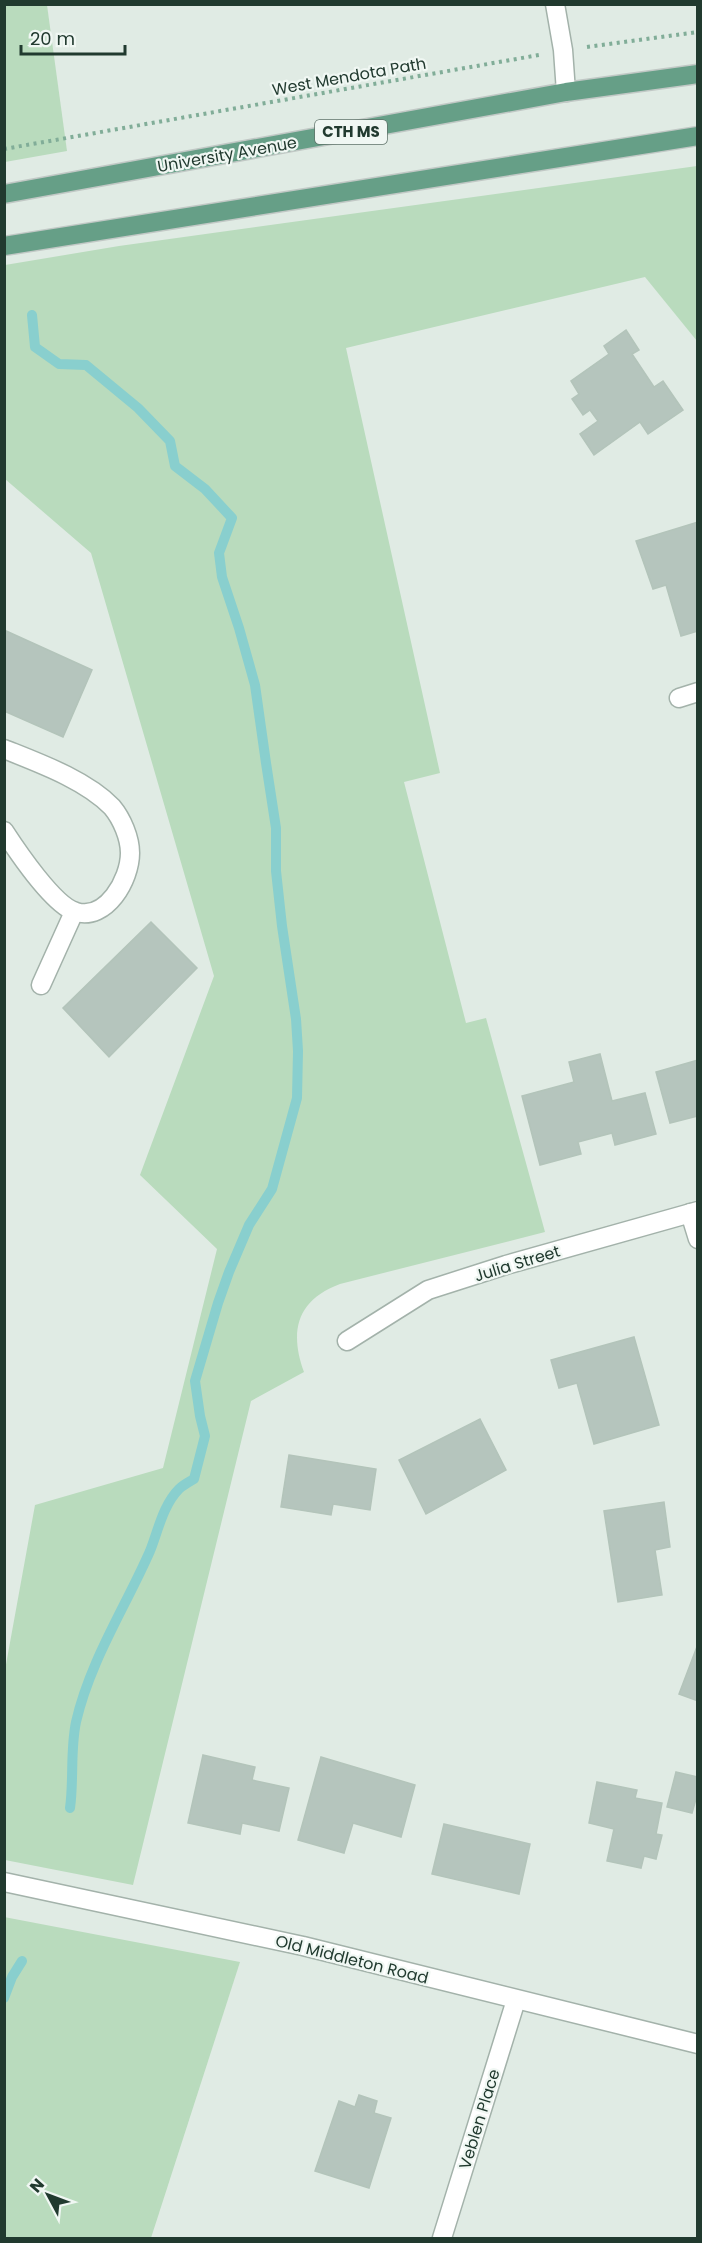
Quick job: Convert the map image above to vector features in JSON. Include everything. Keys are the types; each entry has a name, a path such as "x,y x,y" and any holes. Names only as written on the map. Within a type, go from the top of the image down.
{"main road":[{"name":"University Avenue","path":"4,194 566,92 698,74"},
{"path":"4,246 698,136"}],"street":[{"path":"555,4 563,50 566,92"},
{"path":"679,698 698,692"},
{"path":"4,749 87,787 113,808 126,832 130,854 125,875 113,898 98,911 88,914 74,912 55,898 4,831"},
{"path":"41,986 74,912"},
{"path":"694,1212 698,1239"},
{"name":"Julia Street","path":"347,1341 428,1290 694,1212"},
{"name":"Old Middleton Road","path":"4,1882 303,1946 698,2044"},
{"name":"Veblen Place","path":"442,2238 516,2000"}],"path":[{"name":"West Mendota Path","path":"4,149 563,50 698,32"}],"green space":[{"path":"5,4 47,5 67,151 5,162"},
{"path":"697,166 697,341 645,277 346,348 440,773 404,782 466,1023 486,1018 545,1232 340,1284 325,1291 306,1308 297,1330 299,1357 304,1372 251,1401 133,1885 5,1860 5,1670 35,1505 163,1468 217,1249 140,1175 214,976 91,553 5,479 5,265 119,246"},
{"path":"4,1917 240,1962 151,2238 5,2238"}],"building":[{"path":"626,330 639,350 632,354 654,387 663,381 683,410 648,434 640,422 594,455 580,434 598,421 590,410 583,415 572,399 579,394 571,381 609,354 604,346"},
{"path":"698,522 698,631 681,636 666,585 653,589 636,541"},
{"path":"4,630 92,670 63,737 4,711"},
{"path":"151,922 197,968 109,1057 63,1008"},
{"path":"600,1054 612,1101 645,1093 656,1134 615,1145 612,1133 578,1142 581,1154 540,1165 522,1096 574,1082 569,1062"},
{"path":"698,1060 698,1116 670,1123 656,1072"},
{"path":"634,1337 659,1425 594,1444 577,1383 559,1388 551,1360"},
{"path":"480,1419 506,1470 426,1514 399,1460"},
{"path":"289,1455 376,1469 370,1510 333,1504 331,1515 281,1507"},
{"path":"664,1502 670,1547 655,1550 662,1595 618,1602 604,1511"},
{"path":"698,1644 698,1701 679,1694"},
{"path":"203,1755 255,1767 252,1780 289,1788 279,1831 242,1823 240,1834 188,1823"},
{"path":"321,1757 415,1785 401,1837 353,1823 344,1853 298,1840"},
{"path":"676,1772 698,1777 698,1792 692,1813 667,1807"},
{"path":"597,1782 637,1790 635,1798 662,1803 656,1834 662,1835 656,1859 644,1856 641,1868 607,1861 614,1829 589,1823"},
{"path":"444,1824 530,1844 519,1894 432,1874"},
{"path":"359,2095 377,2101 374,2113 391,2118 369,2188 315,2171 339,2101 355,2107"}],"waterway":[{"path":"32,315 35,347 59,364 86,365 138,408 170,441 175,466 205,489 232,518 219,553 222,577 255,685 276,828 276,871 296,1019 298,1051 297,1098 272,1189 249,1225 229,1272 195,1381 205,1436 194,1479 173,1495 150,1551 99,1656 82,1699 74,1733 70,1808"},
{"path":"4,1998 12,1977 22,1961"}]}
